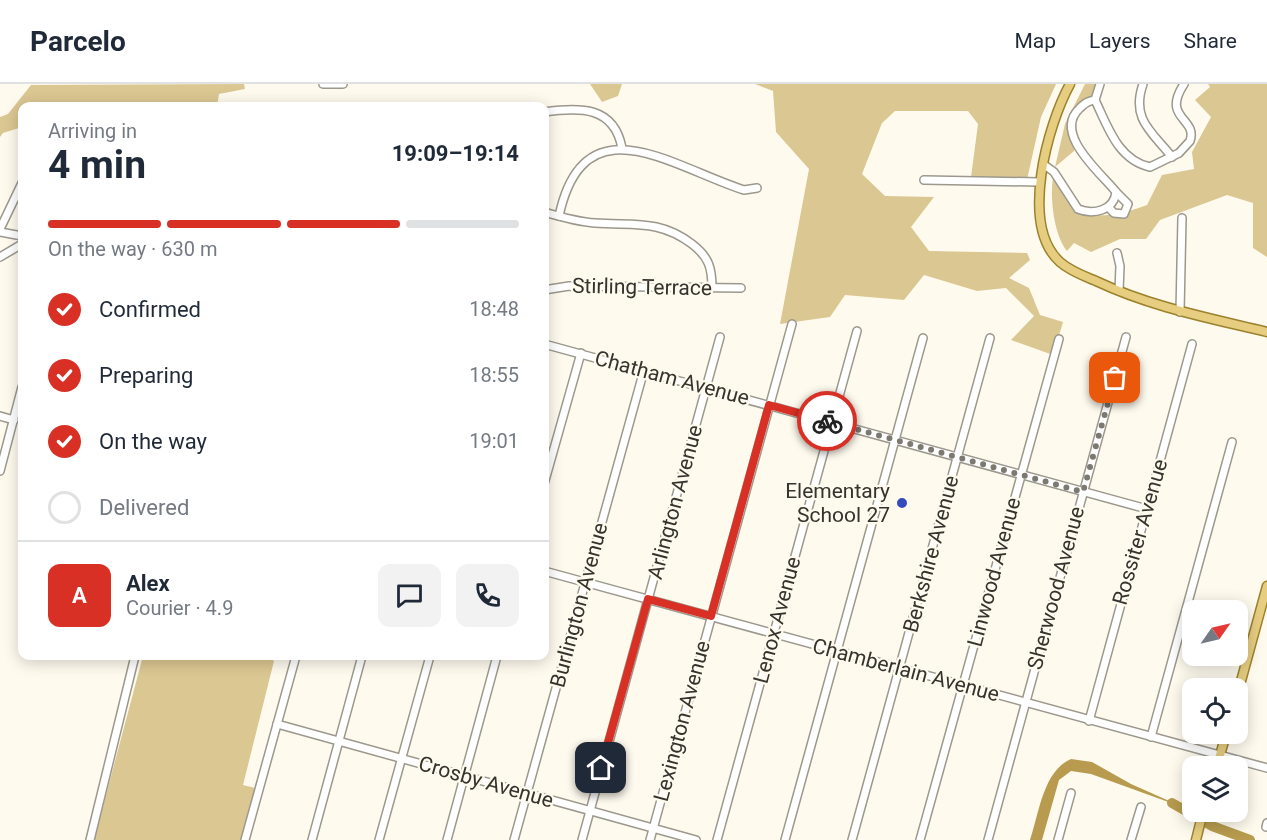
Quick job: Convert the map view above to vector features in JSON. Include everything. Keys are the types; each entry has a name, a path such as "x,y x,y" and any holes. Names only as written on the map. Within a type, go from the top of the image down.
{"main road":[{"path":"1070,84 1055,113 1039,182 1044,228 1055,258 1068,268 1119,291 1180,312 1265,332"},
{"path":"1242,678 1267,586"},
{"path":"1220,756 1223,744"},
{"path":"1196,840 1200,822"}],"street":[{"path":"323,84 343,84"},
{"path":"1100,84 1095,100 1114,139 1127,158 1150,167 1172,157 1190,141 1192,135 1176,108 1175,100 1184,84"},
{"path":"1143,84 1138,101 1140,116 1172,157"},
{"path":"1095,100 1087,101 1072,115 1071,125 1073,136 1083,154 1128,204 1124,214 1117,214 1109,208"},
{"path":"549,112 598,113 614,125 622,148"},
{"path":"559,216 566,188 579,167 596,154 622,148 641,151 744,190 757,188"},
{"path":"1043,164 1054,172 1078,209 1092,212 1109,208 1115,199 1116,192"},
{"path":"924,180 1039,182"},
{"path":"18,192 0,231 18,235"},
{"path":"549,213 592,223 652,225 669,230 685,239 706,257 712,272 712,288"},
{"path":"1180,312 1182,218"},
{"path":"0,257 18,246"},
{"path":"1117,254 1120,266 1119,291"},
{"name":"Stirling Terrace","path":"549,289 569,286 741,288"},
{"name":"Lexington Avenue","path":"650,840 792,324"},
{"name":"Lenox Avenue","path":"717,840 857,331"},
{"name":"Arlington Avenue","path":"582,840 720,337"},
{"name":"Sherwood Avenue","path":"988,840 1126,337"},
{"path":"785,840 923,338"},
{"name":"Berkshire Avenue","path":"852,840 990,338"},
{"name":"Linwood Avenue","path":"920,840 1059,339"},
{"name":"Rossiter Avenue","path":"1089,721 1192,344"},
{"name":"Chatham Avenue","path":"549,345 1147,509"},
{"path":"549,466 581,353"},
{"name":"Burlington Avenue","path":"513,840 644,370"},
{"path":"0,471 18,404"},
{"path":"0,416 14,420"},
{"path":"1151,737 1232,442"},
{"name":"Chamberlain Avenue","path":"549,572 1220,756"},
{"path":"90,840 134,660"},
{"path":"245,840 295,660"},
{"path":"312,840 361,660"},
{"path":"380,840 429,660"},
{"path":"447,840 496,660"},
{"name":"Crosby Avenue","path":"277,724 696,840"},
{"name":"Chamberlain Avenue","path":"1248,763 1267,768"},
{"path":"1058,840 1071,793"},
{"path":"1131,840 1141,807"}],"shaded area":[{"path":"244,84 245,89 219,94 218,102 18,102 18,128 3,133 0,137 0,117 8,114 31,85"},
{"path":"590,84 622,84 618,96 602,102"},
{"path":"755,84 1056,84 1041,117 1026,184 970,185 978,124 968,111 895,111 882,123 862,174 885,196 934,197 911,227 929,251 1027,253 1030,260 1009,278 1029,288 1040,315 1063,322 1053,355 1011,340 1034,316 1006,288 977,291 924,275 904,300 845,295 830,317 780,324 809,169 776,132 773,91"},
{"path":"1085,84 1099,84 1096,95 1073,119 1074,151 1055,167 1065,124"},
{"path":"1208,84 1267,84 1267,257 1253,248 1253,203 1227,195 1160,220 1146,239 1120,239 1091,252 1074,243 1067,251 1058,234 1053,213 1054,172 1072,201 1092,214 1110,215 1147,205 1162,175 1194,169 1192,152 1211,117 1195,100 1210,87"},
{"path":"142,660 274,661 243,785 259,789 244,840 94,840"},
{"path":"1071,759 1092,762 1131,784 1182,807 1091,774 1071,771 1059,780 1042,840 1030,840 1043,794 1054,773"}],"waterway":[{"path":"1172,803 1212,826 1250,840"}],"way so far":[{"path":"827,421 1083,492 1115,378"}],"place":[{"name":"Elementary School 27","path":"902,503"}],"route":[{"path":"601,768 648,599 711,616 769,405 827,421"}]}
